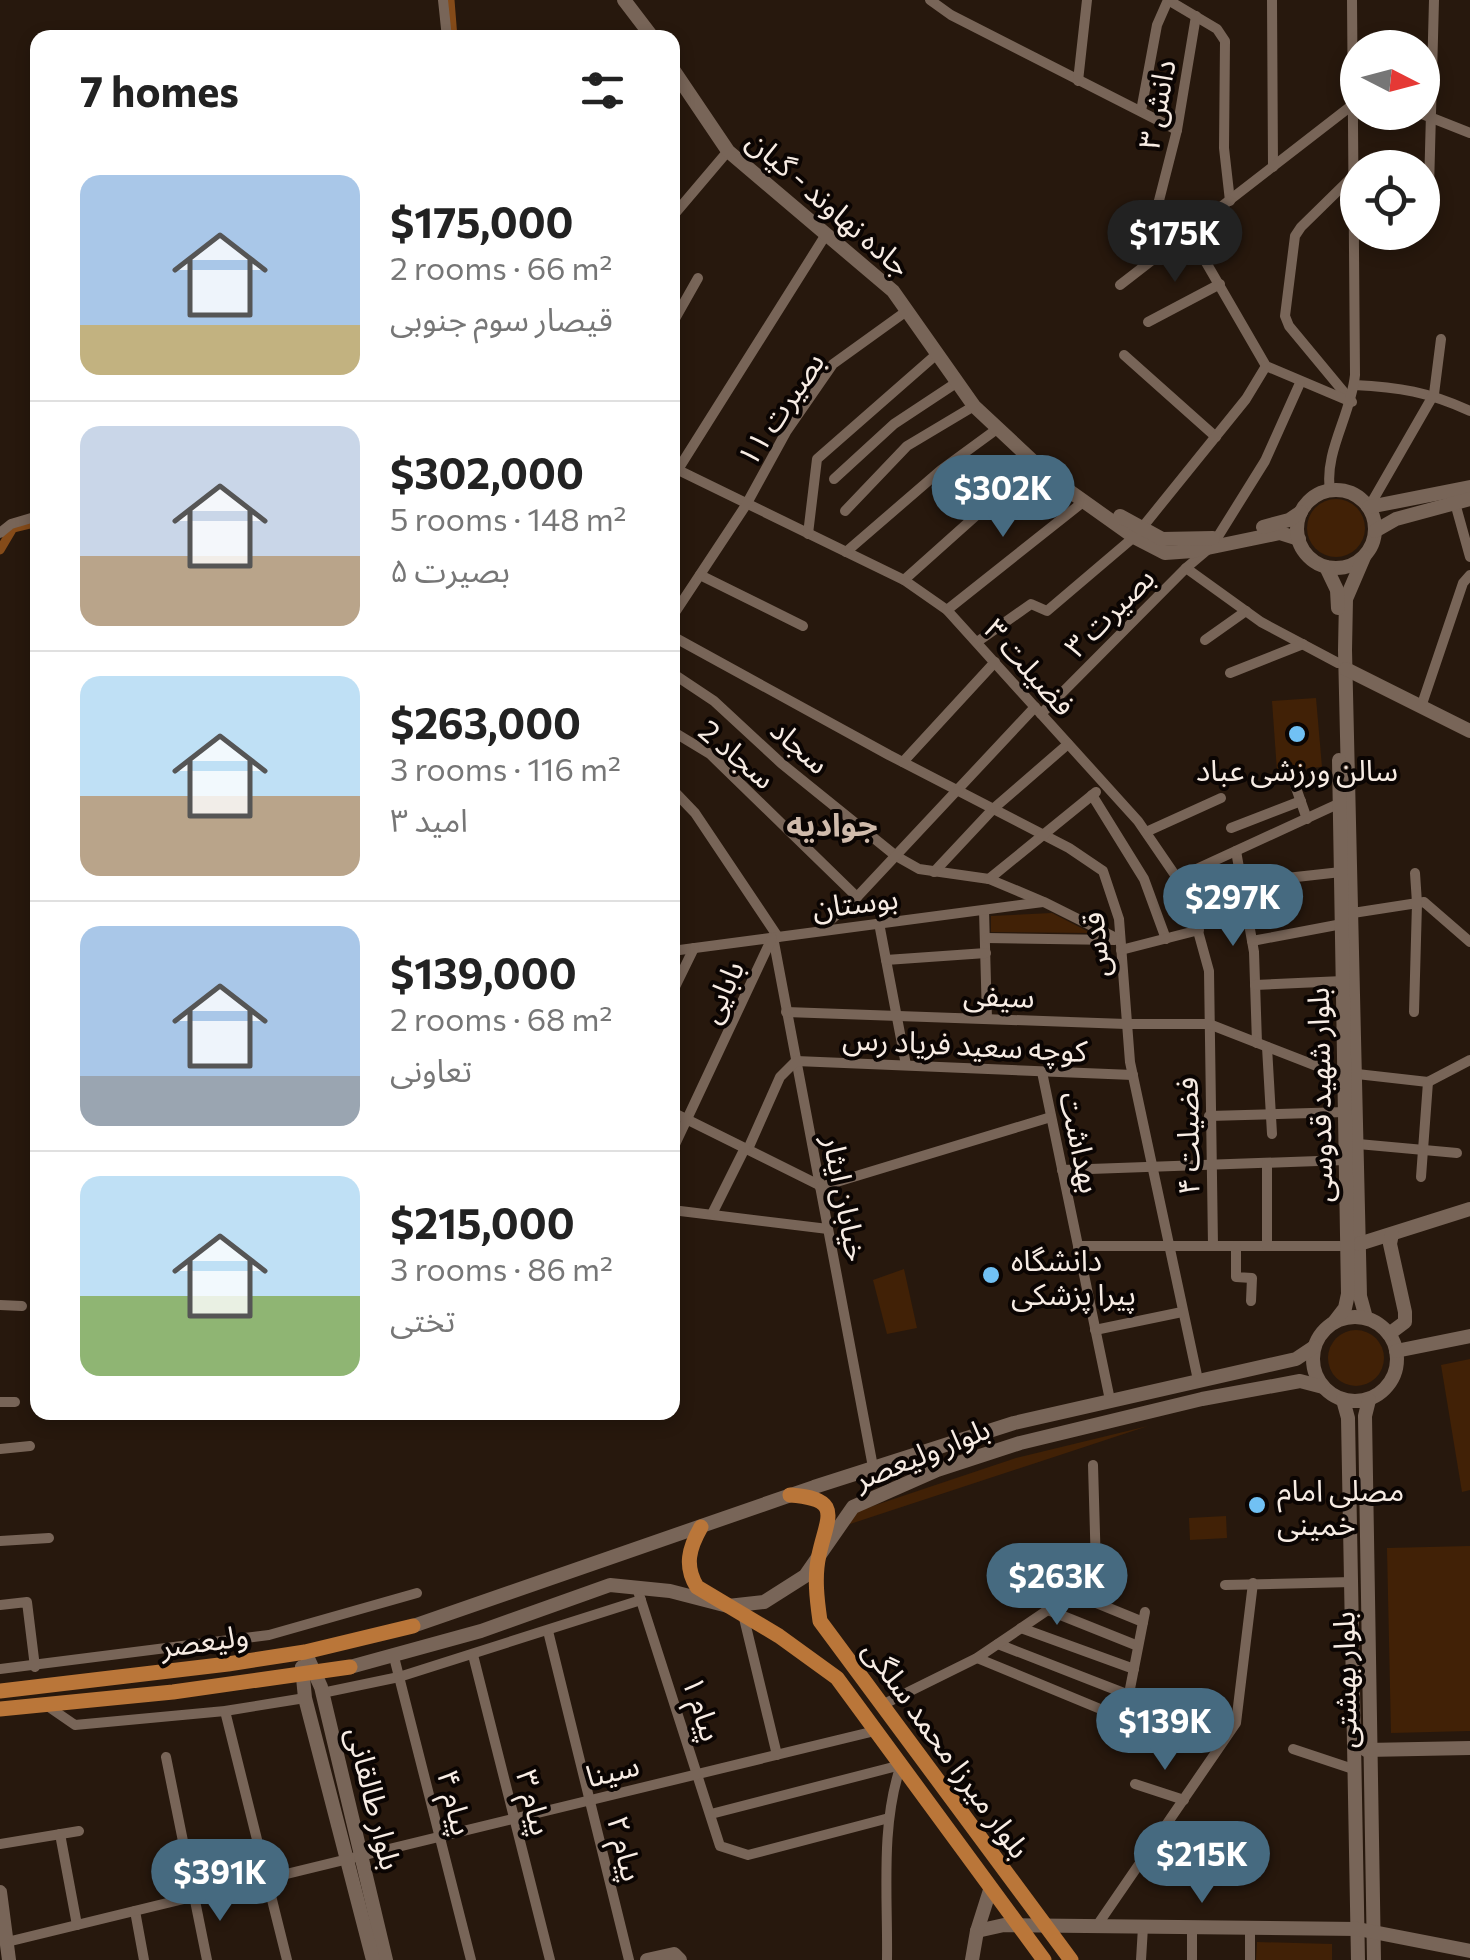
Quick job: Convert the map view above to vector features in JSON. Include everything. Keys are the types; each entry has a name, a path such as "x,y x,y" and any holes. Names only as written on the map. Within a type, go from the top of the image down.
{"main road":[{"path":"624,0 646,30"},
{"name":"جاده نهاوند - گیان","path":"680,80 728,151 824,236 879,278 908,310 956,382 997,430 1083,502 1138,533"},
{"name":"جاده نهاوند - گیان","path":"1036,462 1165,553 1280,523 1302,512"},
{"path":"1369,507 1470,487"},
{"path":"1376,531 1369,507 1352,493 1330,490 1312,498 1297,525 1308,555 1326,567 1352,565 1364,557 1376,531 1396,519 1463,501"},
{"name":"جاده نهاوند - گیان","path":"1214,542 1280,533 1299,539"},
{"name":"بلوار شهید قدوسی","path":"1336,1321 1348,1294 1358,1144 1343,981 1348,919 1341,872 1342,666 1346,599 1364,557"},
{"name":"بلوار شهید قدوسی","path":"1326,567 1337,590 1342,666 1351,1076 1345,1112 1353,1245"},
{"path":"1342,666 1470,732"},
{"path":"1366,1318 1353,1245 1470,1209"},
{"path":"1389,1334 1405,1322 1390,1244 1392,1234"},
{"path":"1366,1318 1389,1334 1396,1351 1394,1375 1388,1386 1369,1400 1343,1400 1322,1387 1313,1368 1314,1347 1336,1321 1366,1318"},
{"path":"1396,1351 1470,1336"},
{"name":"بلوار ولیعصر","path":"413,1626 873,1467 1014,1424 1296,1359 1314,1347"},
{"name":"بلوار ولیعصر","path":"350,1667 481,1631 610,1584 639,1594 670,1591 736,1609 754,1604 776,1596 805,1576 853,1507 937,1470 1020,1443 1202,1399 1300,1381 1322,1387"},
{"name":"بلوار بهشتی","path":"1343,1400 1348,1418 1358,1960"},
{"name":"بلوار بهشتی","path":"1369,1400 1365,1416 1374,1960"},
{"path":"1014,1424 1020,1443"},
{"path":"790,1495 808,1496 828,1507 828,1530 818,1556"},
{"path":"700,1527 692,1544 690,1575 697,1587 736,1609"},
{"name":"بلوار میرزا محمد سلگی","path":"818,1556 820,1621 1071,1960"},
{"name":"بلوار میرزا محمد سلگی","path":"736,1609 837,1678 1044,1960"},
{"name":"ولیعصر","path":"0,1691 306,1652 413,1626"},
{"name":"بلوار طالقانی","path":"306,1652 354,1858 373,1960"},
{"name":"ولیعصر","path":"0,1709 312,1686 350,1667"},
{"path":"1356,1751 1470,1748"},
{"name":"بلوار طالقانی","path":"354,1858 386,1960"},
{"path":"972,1960 990,1890"},
{"path":"0,1892 9,1960"},
{"path":"977,1931 991,1926 1358,1928 1470,1950"},
{"path":"647,1960 674,1954 680,1959"}],"street":[{"path":"443,0 446,30"},
{"path":"930,0 1078,82 1177,130"},
{"path":"951,15 955,0"},
{"path":"1078,82 1087,0"},
{"path":"1141,111 1157,25 1168,0 1222,33 1225,41 1224,148 1230,201"},
{"path":"1272,0 1273,167"},
{"path":"1352,0 1353,30"},
{"path":"1433,30 1434,0"},
{"name":"دانش ۳","path":"1154,260 1153,224 1177,130 1196,16"},
{"path":"1120,285 1340,115"},
{"path":"1440,121 1470,133"},
{"path":"680,208 728,151"},
{"path":"1340,190 1295,236 1284,304 1289,326 1352,402"},
{"path":"1188,232 1266,366 1352,402"},
{"path":"680,463 824,236"},
{"path":"1330,490 1327,470 1352,402 1354,385 1353,250"},
{"path":"680,310 698,278"},
{"path":"1148,322 1220,284"},
{"name":"بصیرت ۱۱","path":"680,605 746,505 786,432 833,364 908,310"},
{"path":"1369,507 1434,394 1441,339"},
{"path":"808,534 817,459 938,353"},
{"path":"1124,355 1216,437"},
{"path":"977,642 1031,604 1047,610 1138,533 1246,399 1266,366"},
{"path":"834,479 894,424 956,382"},
{"name":"بصیرت ۳","path":"817,932 857,897 1038,710 1214,542 1265,461 1300,383"},
{"path":"1354,385 1434,394 1470,411"},
{"path":"845,512 906,446 974,406"},
{"path":"846,552 942,470 997,430"},
{"path":"904,580 1036,462"},
{"name":"فضیلت ۳","path":"680,475 904,580 947,610 1105,784 1146,832 1177,878 1199,930 1209,971 1209,1024"},
{"path":"1463,501 1470,557"},
{"path":"947,610 1083,502"},
{"path":"0,533 11,524 30,518"},
{"path":"1186,568 1246,611 1342,666"},
{"path":"700,575 803,626"},
{"path":"1421,707 1463,583 1470,575"},
{"path":"1205,640 1246,611"},
{"name":"قدس","path":"680,640 1088,859 1103,871 1116,904 1133,1075 1198,1380"},
{"path":"1230,673 1303,644"},
{"path":"903,762 995,662"},
{"name":"سجاد","path":"680,679 714,702 781,763 896,856 919,870 989,880 1044,902 1120,945"},
{"name":"سجاد 2","path":"680,736 710,754 857,897"},
{"path":"934,872 993,809 1068,744"},
{"path":"989,880 1105,784"},
{"path":"1295,786 1307,818"},
{"path":"1092,795 1144,879 1166,939"},
{"path":"680,798 775,937"},
{"path":"1146,832 1221,798"},
{"path":"1231,828 1300,802"},
{"path":"1177,878 1340,803"},
{"path":"1236,851 1252,941 1272,1134"},
{"path":"1242,883 1341,872"},
{"path":"1414,1012 1415,873"},
{"name":"بوستان","path":"680,949 1044,902"},
{"path":"1252,941 1424,902 1469,939"},
{"path":"984,910 986,1019"},
{"path":"879,924 906,1065"},
{"path":"986,938 1120,945 1199,930"},
{"name":"خیابان ایثار","path":"775,937 873,1467"},
{"name":"بابایی","path":"680,1135 775,937"},
{"path":"680,977 694,948"},
{"path":"886,960 986,953"},
{"path":"1255,984 1343,981"},
{"name":"سیفی","path":"786,1012 1209,1024"},
{"path":"1209,1024 1351,1076 1428,1082 1470,1060"},
{"name":"فضیلت ۴","path":"1209,1024 1214,1246"},
{"path":"712,1214 780,1078 796,1061"},
{"name":"کوچه سعید فریاد رس","path":"796,1061 1133,1075"},
{"name":"بهداشت","path":"1042,1072 1110,1400"},
{"path":"1421,1177 1428,1082"},
{"path":"1209,1116 1345,1112"},
{"path":"680,1116 819,1186 1051,1117"},
{"path":"1358,1144 1457,1153"},
{"path":"1062,1170 1346,1160"},
{"path":"1267,1246 1268,1163"},
{"path":"680,1211 828,1229"},
{"path":"1078,1246 1353,1245"},
{"path":"1236,1246 1236,1277 1252,1278 1251,1301"},
{"path":"0,1306 22,1306"},
{"path":"1095,1330 1182,1312"},
{"path":"0,1402 14,1402"},
{"path":"0,1449 30,1446"},
{"path":"882,1705 978,1658 1092,1580 1096,1568 1093,1465"},
{"path":"0,1541 49,1538"},
{"path":"1096,1927 1236,1723 1252,1582"},
{"path":"1225,1584 1352,1582"},
{"path":"0,1669 280,1633 418,1594"},
{"path":"46,1705 75,1725 225,1712 312,1686 400,1678 548,1631 639,1594"},
{"name":"پیام ۱","path":"639,1594 720,1846 748,1855 889,1818"},
{"path":"998,1644 1128,1700 1144,1617 1072,1594"},
{"path":"0,1605 27,1602 41,1666 50,1686"},
{"path":"736,1609 778,1754"},
{"path":"1048,1610 1138,1646"},
{"path":"1021,1628 1134,1669"},
{"name":"پیام ۲","path":"548,1631 629,1960"},
{"name":"پیام ۳","path":"473,1655 550,1960"},
{"name":"پیام ۴","path":"394,1657 470,1960"},
{"path":"978,1658 1110,1713"},
{"path":"225,1712 286,1960"},
{"name":"سینا","path":"7,1942 875,1731"},
{"path":"1293,1749 1356,1770"},
{"path":"166,1758 207,1960"},
{"path":"711,1814 900,1765"},
{"path":"886,1960 889,1818 900,1765"},
{"path":"1134,1784 1184,1800"},
{"path":"0,1844 80,1831"},
{"path":"60,1834 77,1925"},
{"path":"135,1911 144,1960"},
{"path":"1140,1960 1143,1927"},
{"path":"1192,1928 1192,1960"},
{"path":"1250,1928 1250,1960"}],"shaded area":[{"path":"1336,499 1356,508 1365,528 1356,548 1336,557 1316,548 1307,528 1316,508"},
{"name":"سالن ورزشی عباد","path":"1316,698 1322,767 1277,771 1272,701"},
{"path":"1052,913 1091,933 991,932 991,916"},
{"path":"904,1269 917,1328 887,1334 873,1280"},
{"path":"1356,1330 1376,1338 1384,1358 1376,1378 1356,1386 1336,1378 1328,1358 1336,1338"},
{"path":"1470,1359 1470,1490 1462,1492 1441,1365"},
{"path":"1148,1426 847,1525 852,1513 1016,1458"},
{"path":"1226,1516 1227,1538 1190,1540 1189,1518"},
{"path":"1470,1546 1470,1731 1391,1733 1387,1548"},
{"path":"1257,1942 1332,1944 1332,1960 1256,1960"}],"waterway":[{"path":"450,0 452,30"},
{"path":"0,550 13,528 30,524"}],"place":[{"name":"سالن ورزشی عباد","path":"1297,734"},
{"name":"دانشگاه پیرا پزشکی","path":"991,1275"},
{"name":"مصلی امام خمینی","path":"1257,1505"}],"district":[{"name":"جوادیه","path":"832,823"}]}
